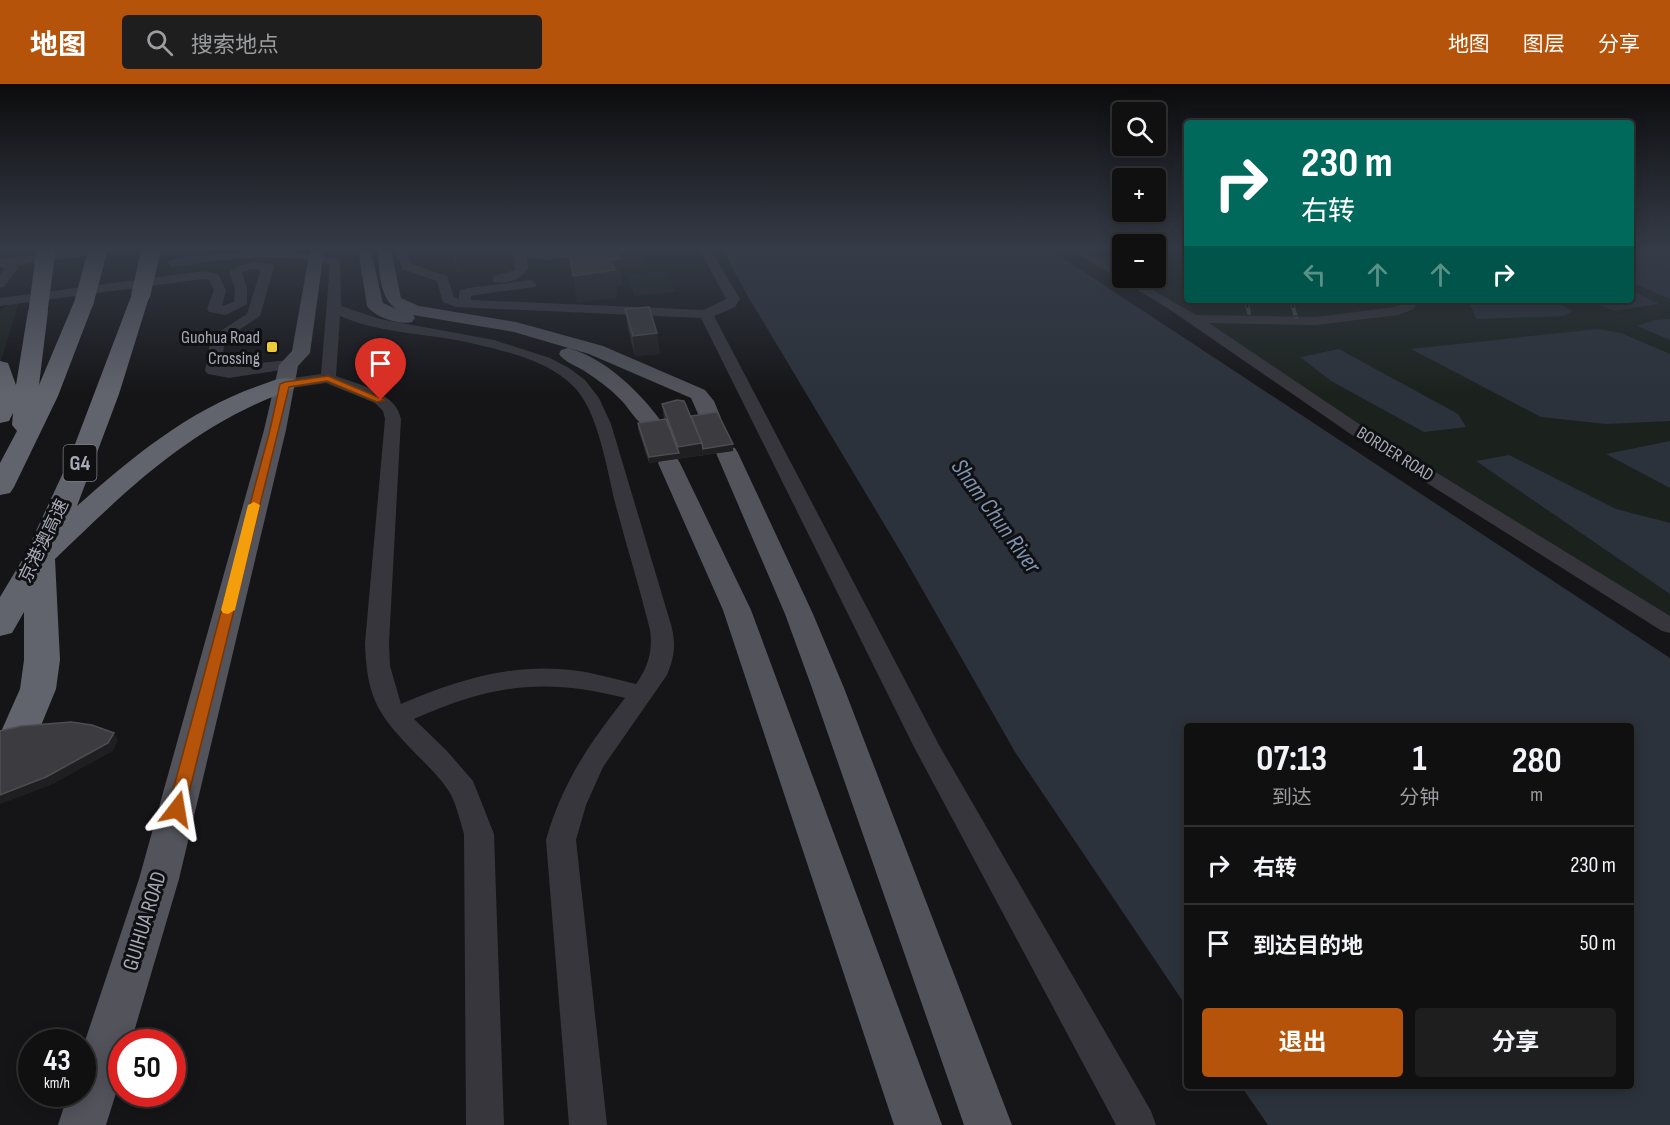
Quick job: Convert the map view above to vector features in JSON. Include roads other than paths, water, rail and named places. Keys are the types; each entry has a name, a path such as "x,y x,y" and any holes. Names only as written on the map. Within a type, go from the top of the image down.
{"highway":[{"path":"22,448 30,361 40,299"},
{"path":"0,487 22,448 61,363 85,299"},
{"name":"京港澳高速","path":"0,625 39,557 86,448 117,370 135,299"},
{"path":"0,368 5,378 5,394 0,416"},
{"path":"19,735 38,689 42,660 39,557 116,486 172,443 242,399 287,375"}],"main road":[{"path":"290,314 295,299"},
{"path":"287,375 301,353 305,299"},
{"path":"374,299 375,306 392,315 490,330 539,344 575,358 597,371 638,405 653,425"},
{"path":"393,299 406,309 494,322 536,332 596,351 666,378 698,394 704,401 710,418"},
{"path":"284,345 282,356 287,375"},
{"name":"GUIHUA ROAD","path":"82,1125 159,879 275,430 287,375"},
{"path":"727,453 799,614 824,677 988,1125"},
{"path":"669,463 736,609 918,1125"}],"street":[{"path":"0,302 26,299"},
{"path":"217,299 214,309 226,311 240,304 240,299"},
{"path":"258,299 253,316 217,338 213,371 229,374 328,378 381,400 391,409 393,419 376,643 381,685 396,717 437,758 463,789 479,834 485,1125"},
{"path":"328,378 331,366 334,299"},
{"path":"448,299 456,303 564,303"},
{"path":"472,299 564,303 698,314 730,304 733,299"},
{"name":"BORDER ROAD","path":"1157,299 1371,440 1670,626"},
{"path":"1189,319 1316,321 1398,311 1409,306 1410,303"},
{"path":"334,308 360,319 459,336 501,346 559,368 584,387 597,408 604,429 663,635 663,652 656,671 642,694 599,751 571,803 561,840 588,1125"},
{"path":"698,314 927,747 1137,1125"},
{"path":"396,717 455,692 503,679 525,677 582,680 642,694"}],"water":[{"name":"Sham Chun River","path":"749,299 1125,299 1670,658 1670,1125 1268,1125 1243,1089 1634,1089 1634,723 1184,723 1184,1003 1015,752 905,559"},
{"path":"1634,299 1648,299 1659,304 1614,311 1594,303 1634,303"},
{"path":"1469,303 1558,303 1573,311 1564,316 1477,319"},
{"path":"1670,319 1670,340 1637,326 1655,320"},
{"path":"1597,329 1621,333 1670,354 1670,421 1606,424 1541,417 1411,349"},
{"path":"1339,349 1458,414 1466,427 1424,432 1331,381 1300,357"},
{"path":"1670,441 1670,488 1606,454"},
{"path":"1509,455 1616,509 1670,523 1670,594 1476,461"}],"railway":[{"path":"1247,303 1249,313"},
{"path":"1292,303 1296,317"}],"place":[{"name":"Guohua Road Crossing","path":"272,347"}]}
